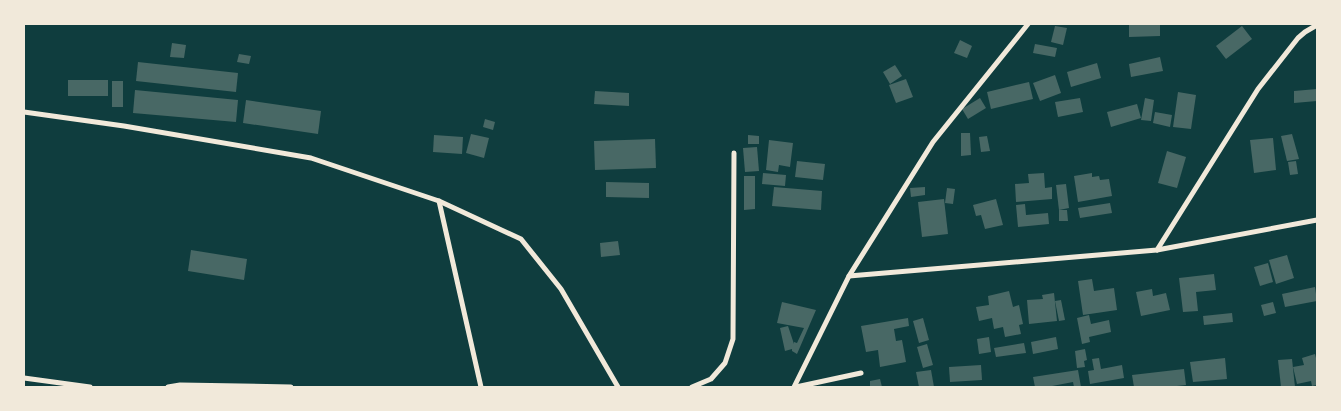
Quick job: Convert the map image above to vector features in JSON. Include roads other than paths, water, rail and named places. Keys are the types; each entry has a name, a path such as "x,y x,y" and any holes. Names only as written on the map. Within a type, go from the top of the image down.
{"street":[{"path":"795,387 850,276 933,142 1028,24"},
{"path":"1157,250 1258,89 1298,38 1317,25"},
{"path":"24,112 124,126 311,158 440,201 521,239 561,290 618,387"},
{"path":"692,387 711,379 725,363 733,339 734,153"},
{"path":"440,201 481,387"},
{"path":"850,276 1157,250 1317,220"},
{"path":"795,387 861,373"},
{"path":"24,378 90,387"},
{"path":"168,387 180,385 291,387"}]}
